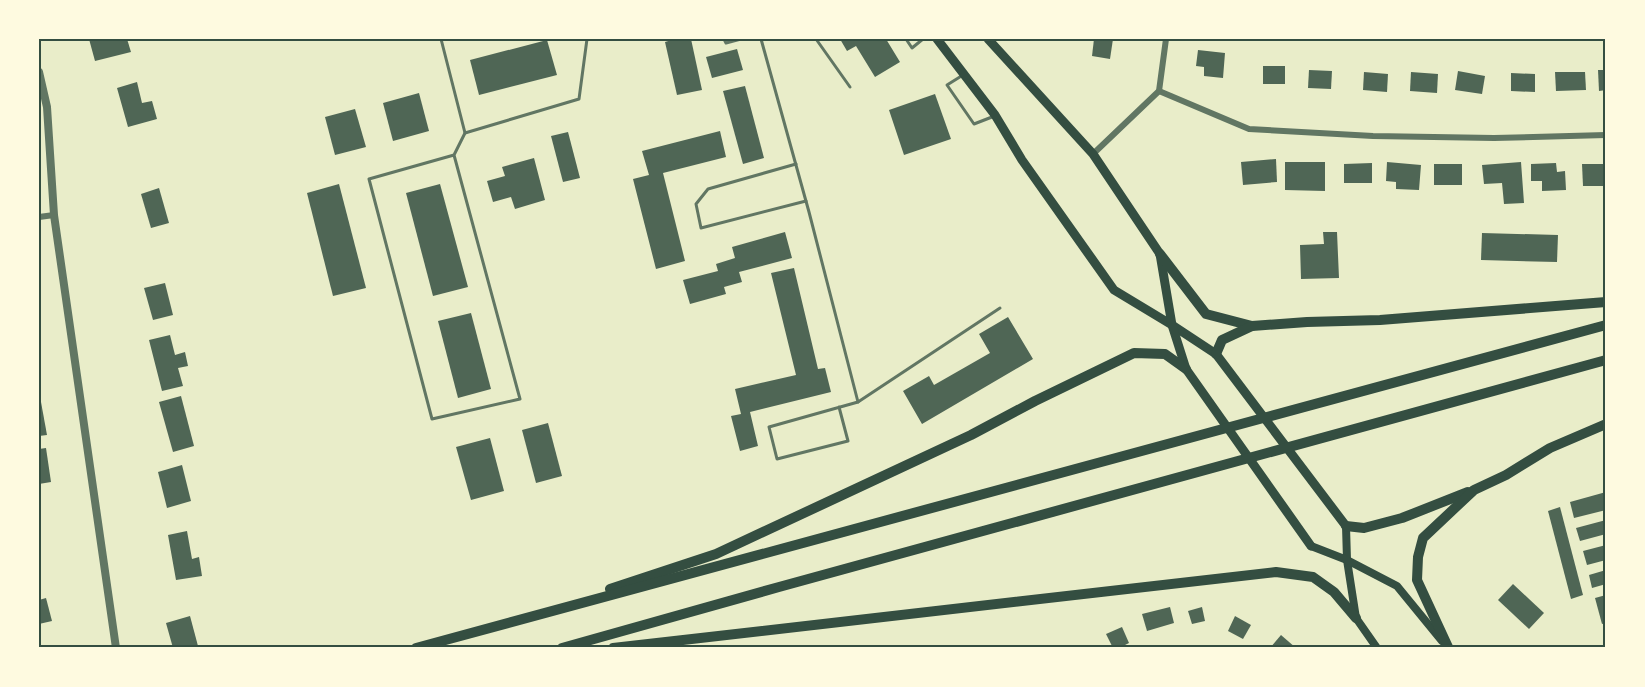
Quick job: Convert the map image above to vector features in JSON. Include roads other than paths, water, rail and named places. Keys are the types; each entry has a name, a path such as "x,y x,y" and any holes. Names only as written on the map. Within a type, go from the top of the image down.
{"highway":[{"path":"1160,254 1206,314 1252,326 1380,320 1606,302"},
{"path":"416,648 1606,325"},
{"path":"1216,354 1222,340 1252,326"},
{"path":"493,627 716,554 971,435 1134,353 1165,354 1186,369"},
{"path":"562,648 1606,360"},
{"path":"1346,526 1364,528 1402,518 1474,490 1506,475 1550,448 1606,424"},
{"path":"1448,648 1417,580 1418,557 1423,538 1474,490"},
{"path":"613,648 1276,572 1313,577 1334,592 1356,618"}],"main road":[{"path":"937,39 995,116 1022,160 1114,290 1216,354 1346,526 1347,560 1356,618 1377,648"},
{"path":"988,39 1094,154 1160,254 1172,325 1186,369 1311,546 1347,560 1398,586 1448,648"}],"street":[{"path":"1094,154 1159,91 1166,39"},
{"path":"39,72 47,107 54,215 116,648"},
{"path":"1159,91 1249,129 1373,136 1472,138 1606,135"},
{"path":"39,217 54,215"}],"lane":[{"path":"441,39 465,133 454,155 520,399 432,419 369,179 454,155"},
{"path":"465,133 579,99 587,39"},
{"path":"724,39 726,43 741,39"},
{"path":"761,39 858,402"},
{"path":"816,39 850,87"},
{"path":"906,39 912,48 924,39"},
{"path":"964,74 947,85 974,124 995,116"},
{"path":"796,164 708,189 696,204 701,228 806,201"},
{"path":"839,407 848,441 777,459 769,427 839,407 858,402 1000,308"}]}
